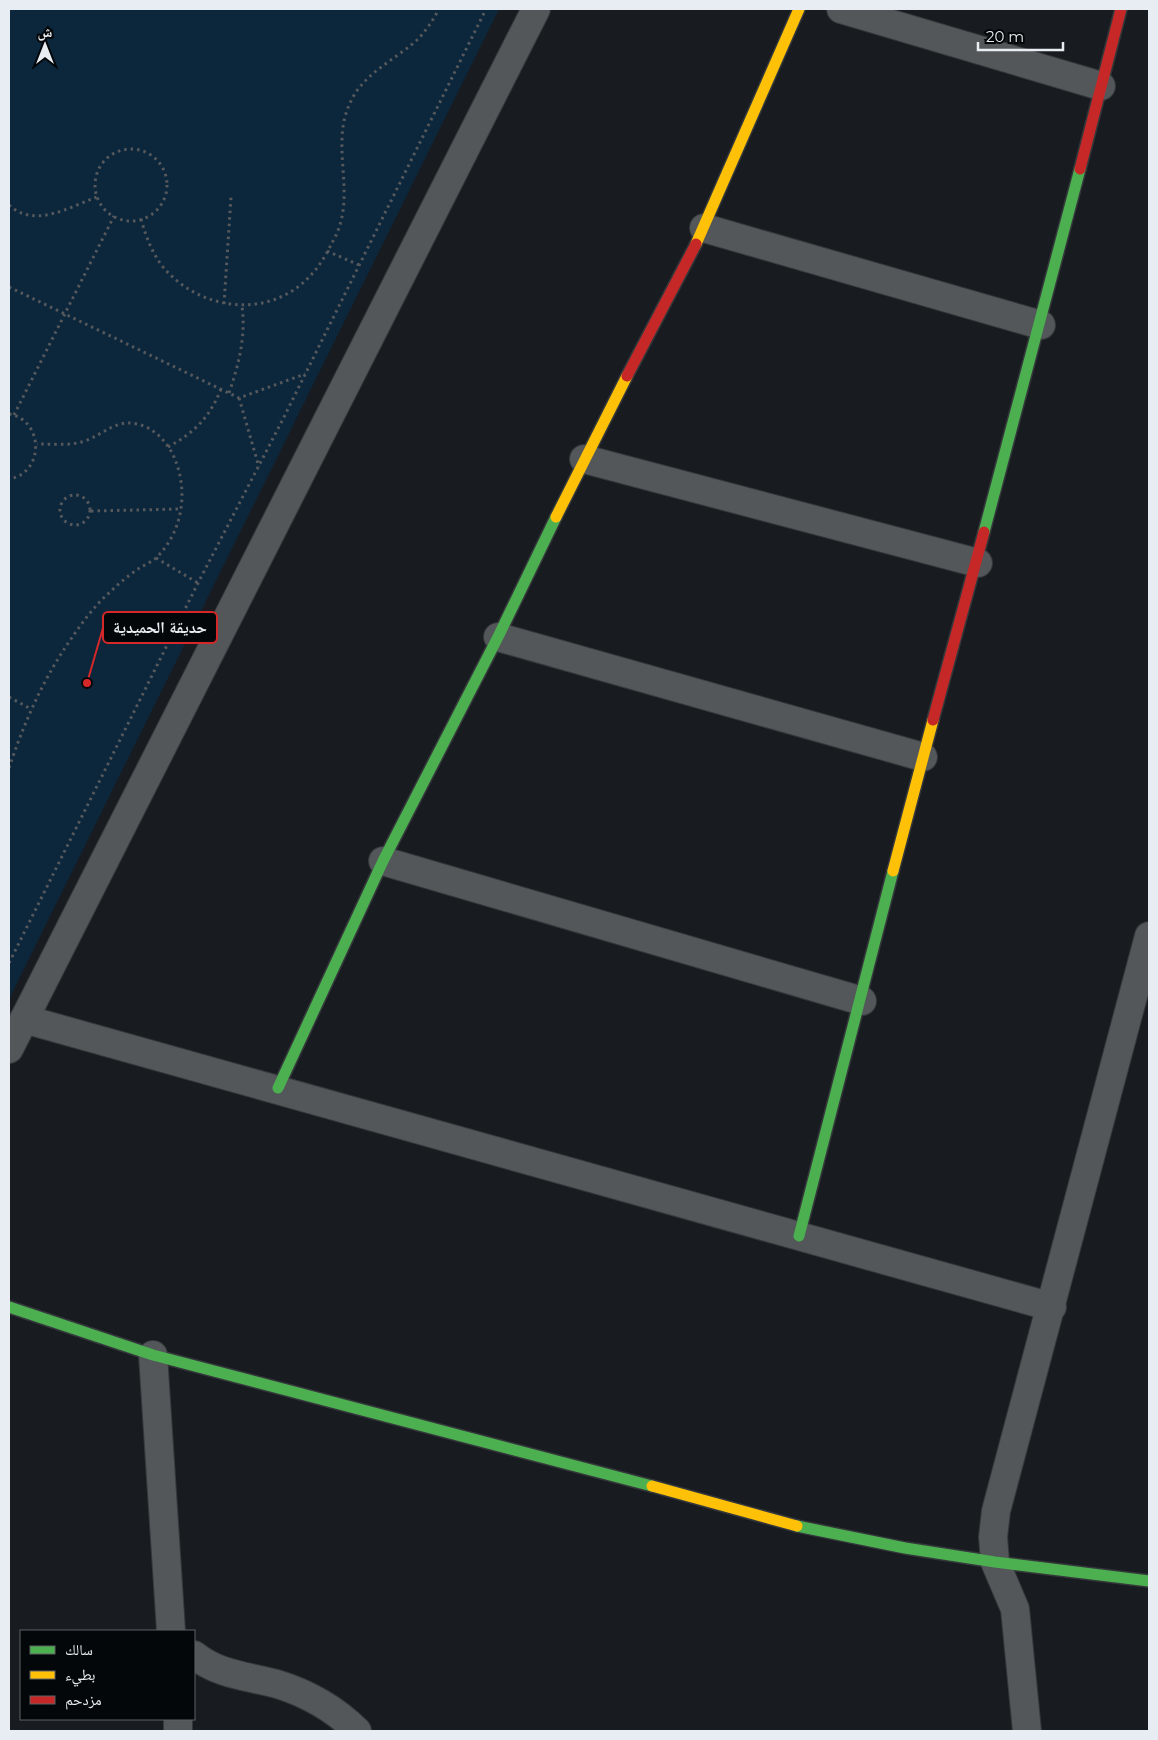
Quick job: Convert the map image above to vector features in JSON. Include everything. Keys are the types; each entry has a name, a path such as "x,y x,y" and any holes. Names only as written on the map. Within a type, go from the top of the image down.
{"street":[{"path":"9,1049 536,9"},
{"path":"278,1088 383,861 498,638 584,459 704,228 799,9"},
{"path":"841,9 1101,86"},
{"path":"799,1236 862,1001 923,757 978,563 1041,325 1121,9"},
{"path":"704,228 1041,325"},
{"path":"584,459 978,563"},
{"path":"498,638 923,757"},
{"path":"383,861 862,1001"},
{"path":"1027,1731 1015,1609 995,1562 993,1537 996,1511 1052,1307 1149,936"},
{"path":"24,1019 278,1088 1052,1307"},
{"path":"9,1307 153,1355 618,1476 812,1530 995,1562 1149,1581"},
{"path":"153,1355 172,1626"},
{"path":"195,1656 217,1670 235,1676 276,1684 298,1692 338,1714 357,1731"}],"path":[{"path":"141,219 153,253 164,268 191,291 224,304 242,306 257,304 286,295 310,276 327,251 339,228 345,203 342,136 345,114 351,101 368,78 418,39 439,9"},
{"path":"9,961 198,583 259,467 486,9"},
{"path":"124,149 136,149 147,153 161,165 167,182 166,194 161,205 152,214 141,219 127,220 114,216 100,205 95,184 97,172 103,162 112,154 124,149"},
{"path":"9,205 22,214 42,216 97,197"},
{"path":"224,304 231,197"},
{"path":"14,415 114,216"},
{"path":"327,251 359,265"},
{"path":"9,287 239,398 305,374"},
{"path":"228,393 241,348 244,325 242,306"},
{"path":"168,447 195,430 206,418 221,389"},
{"path":"239,398 259,467"},
{"path":"9,414 25,422 33,432 36,444 36,455 30,465 23,474 9,479"},
{"path":"9,768 31,709 69,642 92,610 122,581 156,558 174,532 181,509 182,487 180,472 173,453 156,433 147,427 127,422 107,428 79,442 36,444"},
{"path":"70,494 78,494 89,504 91,511 82,523 75,526 62,519 60,505 64,498 70,494"},
{"path":"91,511 181,509"},
{"path":"156,558 198,583"},
{"path":"9,697 31,709"}],"shaded area":[{"path":"9,9 499,9 9,999"}],"traffic: fast":[{"path":"984,532 1080,169"},
{"path":"278,1088 383,861 498,637 556,517"},
{"path":"799,1236 893,871"},
{"path":"9,1307 153,1355 652,1486"},
{"path":"797,1526 905,1548 995,1562 1149,1581"}],"traffic: slow":[{"path":"696,244 799,9"},
{"path":"556,517 627,376"},
{"path":"893,871 933,720"},
{"path":"652,1486 797,1526"}],"traffic: jam":[{"path":"1080,169 1121,9"},
{"path":"627,376 696,244"},
{"path":"933,720 984,532"}],"place":[{"name":"حديقة الحميدية","path":"87,683"}]}
